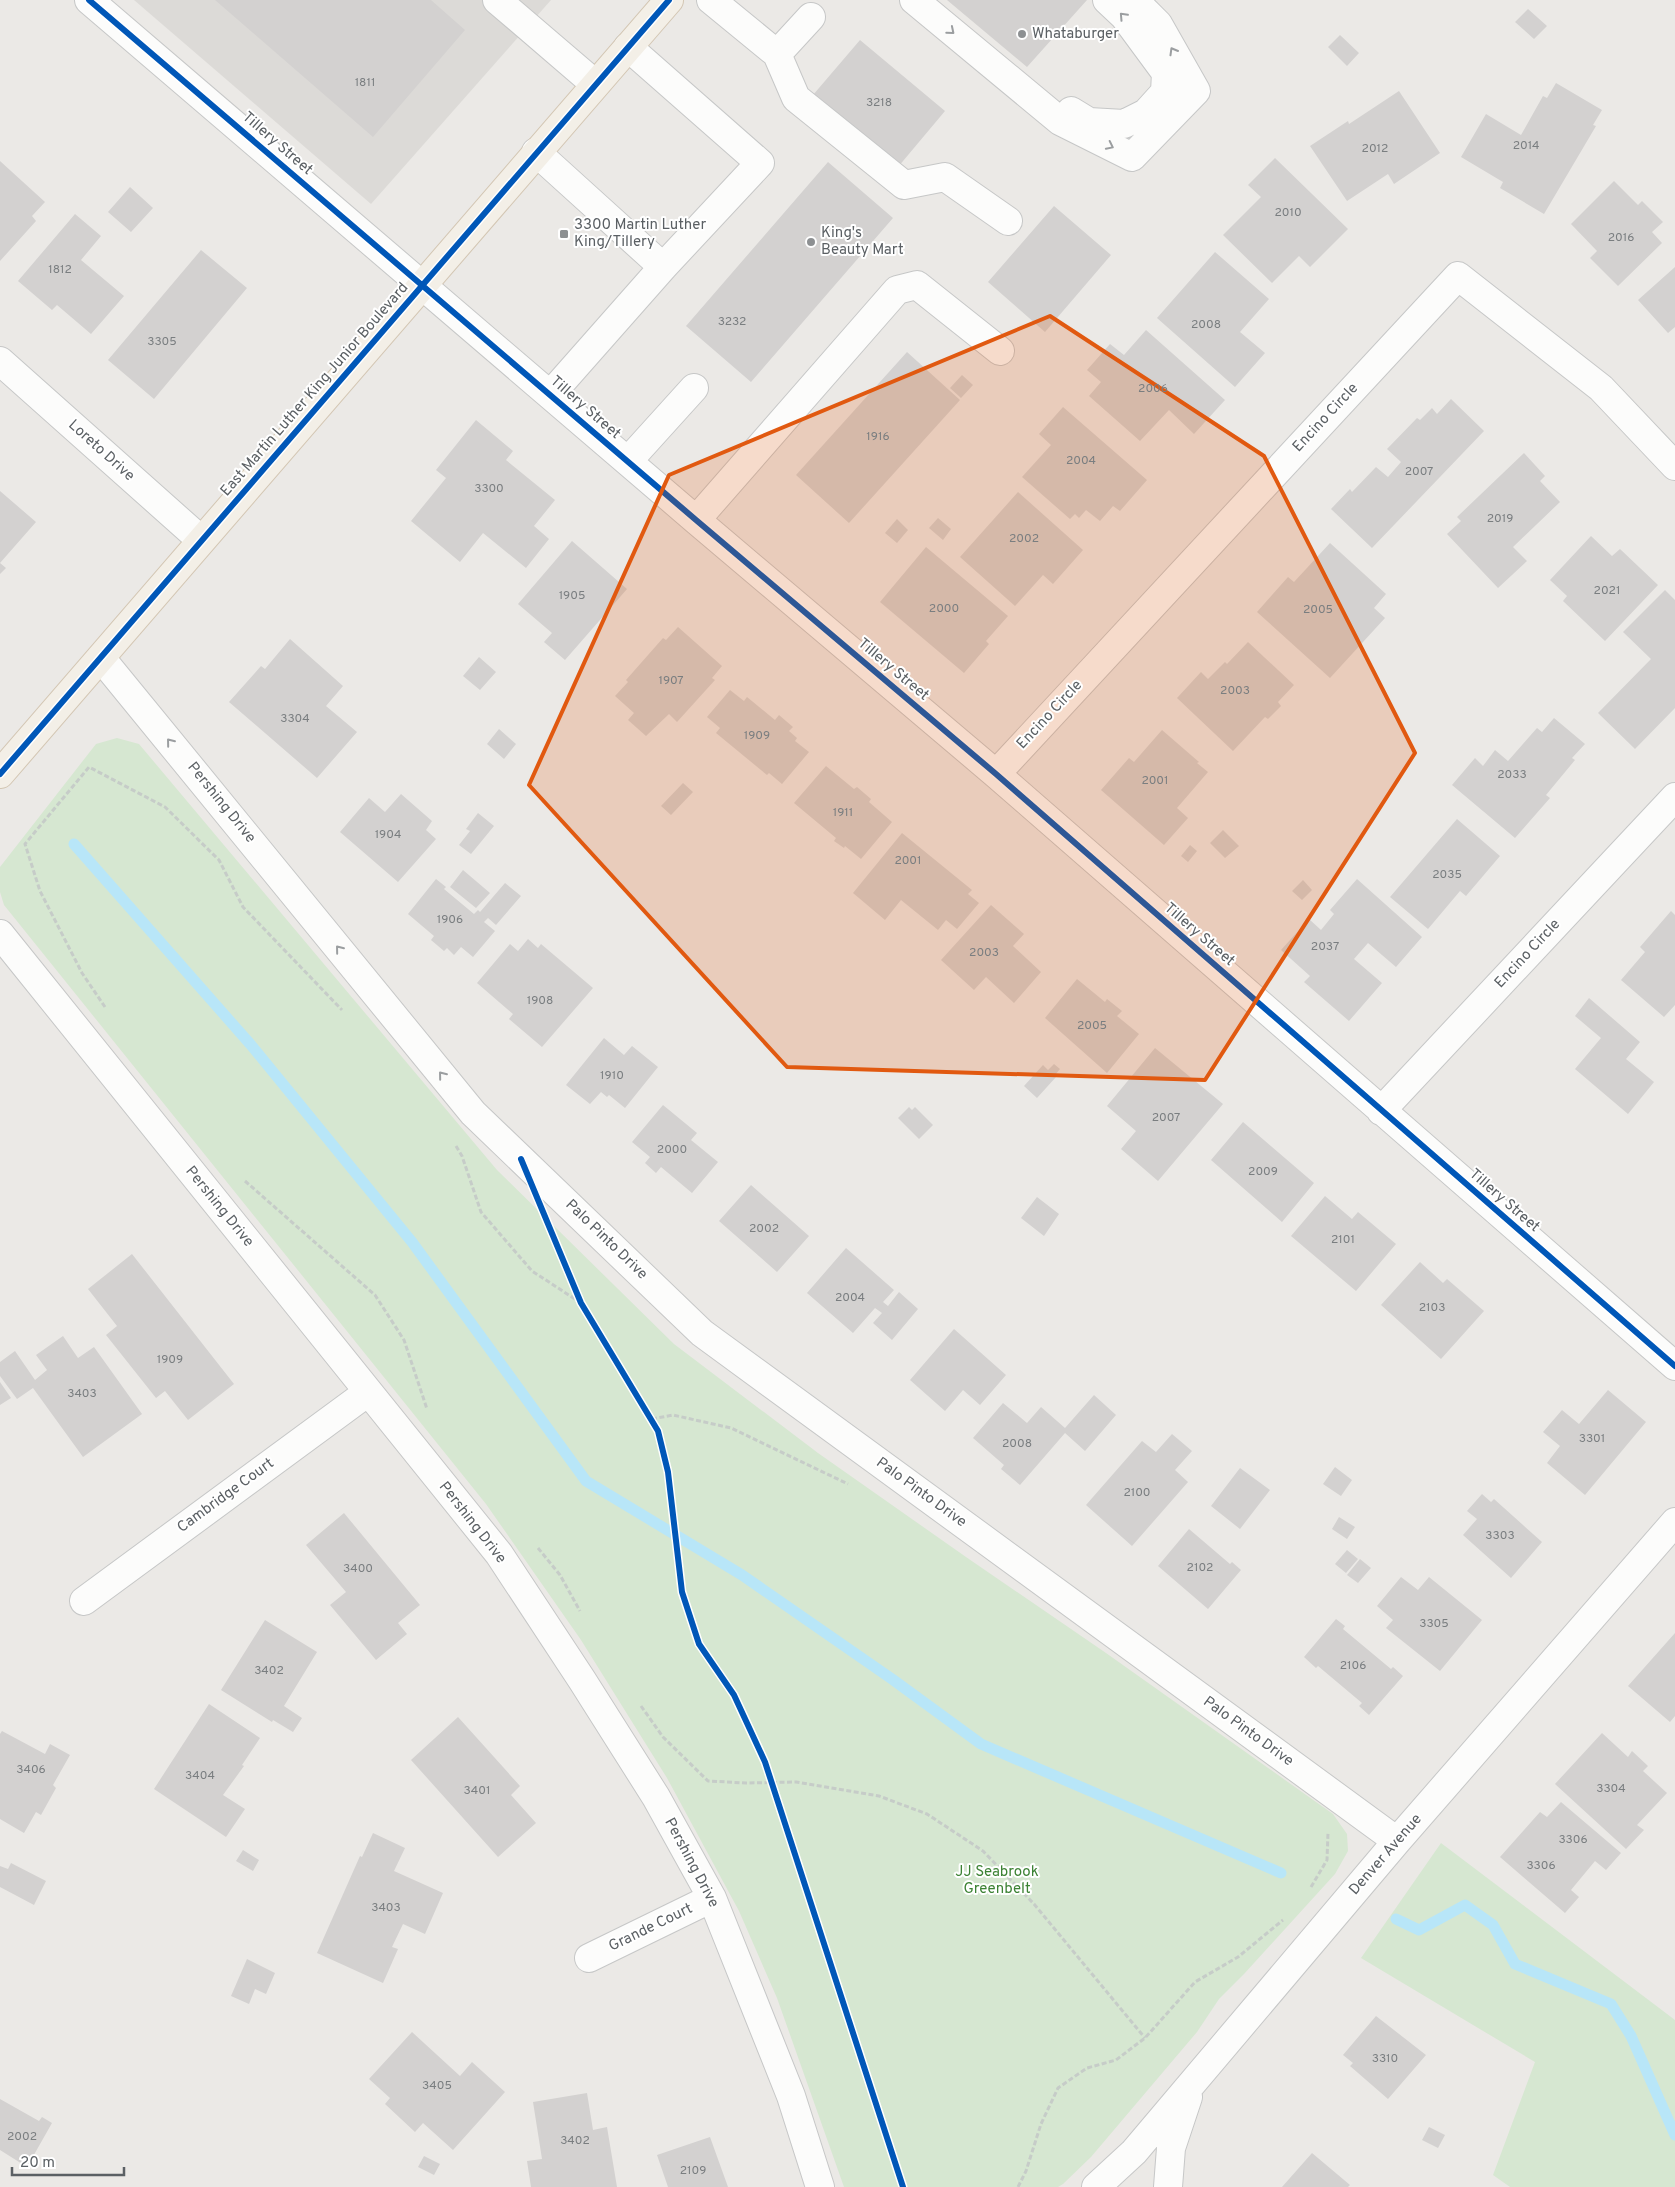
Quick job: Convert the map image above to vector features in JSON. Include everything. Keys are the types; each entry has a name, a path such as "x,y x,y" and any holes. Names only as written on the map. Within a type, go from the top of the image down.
{"main road":[{"name":"East Martin Luther King Junior Boulevard","path":"0,774 669,0"}],"street":[{"name":"Tillery Street","path":"89,0 628,462 996,774 1675,1366"},
{"path":"496,0 595,84"},
{"path":"711,0 777,54 796,98 904,185 945,177 1008,221"},
{"path":"914,0 1060,121 1132,158 1196,91 1158,24 1134,0"},
{"path":"976,52 1089,122 1124,124 1146,113 1165,92 1166,73 1124,16 1106,0"},
{"path":"777,54 810,17"},
{"path":"550,395 663,267 760,163 628,47"},
{"path":"536,152 663,267"},
{"name":"Encino Circle","path":"996,774 1458,276 1602,388 1675,466"},
{"path":"696,520 897,290 918,285 1000,351"},
{"name":"Loreto Drive","path":"0,361 201,540"},
{"path":"628,462 694,388"},
{"name":"Pershing Drive","path":"101,658 473,1113"},
{"name":"Encino Circle","path":"1381,1111 1675,797"},
{"name":"Pershing Drive","path":"0,934 498,1554 582,1680 656,1797 712,1898 791,2096 820,2187"},
{"name":"Palo Pinto Drive","path":"473,1113 702,1333 1397,1841"},
{"name":"Cambridge Court","path":"84,1600 368,1392"},
{"name":"Denver Avenue","path":"1096,2187 1134,2152 1397,1841 1675,1522"},
{"name":"Grande Court","path":"589,1958 712,1898"},
{"path":"1168,2187 1171,2148 1194,2081"}],"path":[{"path":"109,1013 82,972 40,891 24,844 89,767 165,807 219,860 243,907 349,1017"},
{"path":"453,1141 462,1156 481,1212 532,1271 581,1304"},
{"path":"243,1179 375,1295 404,1340 428,1410"},
{"path":"573,1285 586,1312"},
{"path":"646,1411 653,1422 673,1414 731,1428 849,1484"},
{"path":"537,1547 560,1575 582,1615"},
{"path":"636,1698 663,1738 708,1781 771,1780 796,1782 879,1796 927,1814 983,1850 1034,1904 1145,2038"},
{"path":"771,1780 775,1793"},
{"path":"1307,1895 1327,1860 1328,1832"},
{"path":"1018,2187 1026,2171 1041,2124 1058,2088 1087,2068 1116,2060 1145,2038 1195,1982 1238,1957 1276,1927 1288,1914"}],"highlighted area":[{"path":"1050,316 1264,456 1415,753 1205,1080 787,1067 529,785 669,475"}],"shaded area":[{"path":"134,0 551,0 371,204"}],"green space":[{"name":"JJ Seabrook Greenbelt","path":"117,738 139,744 497,1170 674,1344 818,1453 1106,1653 1333,1814 1347,1834 1348,1851 1335,1874 1219,1999 1197,2032 1091,2157 1063,2184 1058,2187 844,2187 777,1998 739,1911 667,1778 581,1640 486,1504 4,905 0,892 0,867 96,744"},
{"path":"1441,1843 1675,2020 1675,2187 1510,2187 1493,2175 1535,2062 1361,1958"}],"building":[{"path":"215,0 431,0 465,30 373,137"},
{"name":"Whataburger","path":"947,0 1087,0 1027,67"},
{"path":"1528,9 1547,26 1534,39 1515,22"},
{"path":"1340,35 1359,53 1347,66 1328,47"},
{"path":"860,40 945,111 898,167 813,95"},
{"path":"1556,83 1602,110 1593,125 1596,126 1544,214 1500,188 1503,182 1461,157 1486,114 1521,135 1543,96 1547,98"},
{"path":"1399,91 1440,153 1394,184 1388,174 1347,201 1310,146 1348,121 1349,124"},
{"path":"1275,158 1348,229 1310,267 1299,256 1272,283 1223,235 1261,197 1248,185"},
{"path":"0,161 45,202 32,216 36,221 0,261"},
{"path":"828,162 893,218 751,382 686,326"},
{"path":"1614,181 1638,205 1642,201 1663,222 1652,232 1662,243 1618,286 1590,258 1597,251 1571,224"},
{"path":"130,187 153,208 131,232 108,212"},
{"path":"1054,206 1111,255 1045,332 988,282"},
{"path":"75,214 101,236 81,260 124,296 91,334 57,305 52,310 18,281"},
{"path":"201,250 247,288 154,399 108,360"},
{"path":"1215,252 1269,299 1240,332 1265,353 1235,387 1157,318"},
{"path":"1675,267 1675,327 1668,333 1638,300"},
{"path":"1146,330 1225,400 1194,434 1169,410 1140,441 1089,396 1101,382 1087,370 1110,344 1124,355"},
{"path":"907,352 960,400 849,523 796,475"},
{"path":"962,375 973,385 961,398 950,388"},
{"path":"1451,399 1484,431 1372,548 1331,509 1350,489 1352,492 1376,467 1388,477 1401,462 1387,449 1417,418 1420,420 1432,408 1437,414"},
{"path":"1063,407 1147,480 1120,511 1113,506 1100,521 1086,510 1079,518 1075,514 1070,519 1022,477 1051,445 1039,434"},
{"path":"476,420 513,451 506,460 555,500 534,526 549,539 526,568 483,533 460,562 411,521 446,478 436,470"},
{"path":"1524,453 1545,476 1540,481 1560,502 1513,547 1527,561 1498,588 1447,534 1461,521 1457,517"},
{"path":"0,491 36,522 0,563"},
{"path":"1018,492 1083,550 1053,584 1043,575 1015,606 960,557"},
{"path":"938,518 951,529 943,540 929,528"},
{"path":"897,519 908,530 897,543 885,533"},
{"path":"1591,536 1612,556 1620,549 1658,585 1605,641 1563,601 1567,596 1550,580"},
{"path":"572,541 627,589 565,660 544,642 552,633 518,604"},
{"path":"1330,543 1386,594 1374,608 1385,618 1330,678 1257,612 1288,577 1294,582"},
{"path":"926,547 1008,616 986,641 989,644 964,673 880,602"},
{"path":"0,563 6,568 0,574"},
{"path":"1665,590 1675,600 1675,708 1635,749 1598,713 1651,659 1623,632"},
{"path":"678,627 722,666 712,678 715,680 677,722 669,714 646,736 628,720 634,713 615,696 628,682 626,680 663,638 666,640"},
{"path":"290,639 343,686 326,706 357,732 317,778 229,702 261,666 265,669"},
{"path":"1248,642 1294,685 1278,702 1281,706 1268,719 1265,717 1233,751 1177,698 1201,672 1208,679 1225,662 1227,664"},
{"path":"479,657 496,672 480,690 463,676"},
{"path":"730,690 744,701 747,697 775,720 779,715 793,727 789,731 797,738 795,741 809,752 782,784 769,773 767,775 716,733 720,728 707,717"},
{"path":"1554,718 1585,744 1572,758 1575,760 1546,795 1550,798 1515,838 1452,785 1475,758 1483,766 1495,750 1508,761 1537,728 1542,732"},
{"path":"499,729 516,744 504,759 487,744"},
{"path":"1162,730 1208,772 1177,808 1188,818 1164,845 1101,790 1129,758 1134,762"},
{"path":"826,766 854,789 857,787 871,799 869,802 892,822 861,859 845,846 844,848 834,841 836,838 794,803"},
{"path":"683,783 693,792 671,815 661,806"},
{"path":"401,794 432,821 426,830 436,839 398,882 340,832 369,798 385,812"},
{"path":"478,813 494,826 471,854 459,845 470,831 466,829"},
{"path":"1457,819 1500,856 1466,896 1460,891 1428,929 1390,897"},
{"path":"1223,830 1239,846 1225,858 1210,843"},
{"path":"902,833 972,890 968,894 979,903 957,929 946,920 938,930 901,900 885,920 853,893"},
{"path":"1190,845 1197,851 1188,862 1181,856"},
{"path":"463,870 490,893 476,908 450,887"},
{"path":"436,879 446,887 444,889 474,914 478,910 480,912 505,883 521,896 496,925 488,918 484,922 495,931 473,957 461,947 454,955 447,948 444,951 431,940 434,936 408,914"},
{"path":"1357,879 1422,937 1396,967 1368,943 1354,959 1382,983 1349,1021 1304,982 1310,976 1281,950 1309,919 1321,930 1334,914 1330,910"},
{"path":"1303,880 1312,890 1302,900 1292,891"},
{"path":"991,905 1024,934 1013,946 1041,972 1014,1003 986,977 974,990 941,960"},
{"path":"1671,911 1675,915 1675,1005 1664,1017 1621,980 1645,952 1640,947"},
{"path":"528,939 538,948 541,944 593,988 542,1047 509,1019 513,1014 477,983 510,944 518,951"},
{"path":"1077,979 1105,1002 1107,999 1122,1011 1117,1016 1139,1034 1107,1073 1045,1018"},
{"path":"1589,998 1640,1042 1626,1059 1654,1082 1628,1114 1575,1069 1601,1038 1575,1016"},
{"path":"604,1038 624,1055 632,1046 658,1067 625,1108 609,1095 607,1097 601,1092 590,1104 566,1085"},
{"path":"1155,1048 1223,1104 1158,1181 1121,1149 1136,1131 1107,1106"},
{"path":"1054,1064 1060,1069 1055,1075 1056,1077 1037,1098 1024,1086 1043,1065 1048,1070"},
{"path":"663,1105 697,1133 691,1140 718,1162 692,1193 661,1167 656,1173 645,1163 650,1157 632,1142"},
{"path":"909,1107 912,1110 915,1107 933,1125 919,1139 898,1118"},
{"path":"1243,1122 1314,1183 1282,1222 1211,1160"},
{"path":"751,1185 809,1236 777,1272 719,1221"},
{"path":"1325,1196 1352,1219 1358,1212 1396,1244 1356,1291 1291,1236"},
{"path":"1037,1197 1059,1214 1044,1236 1021,1218"},
{"path":"846,1248 894,1290 883,1302 888,1306 899,1292 918,1309 892,1340 873,1323 882,1313 875,1308 853,1333 807,1293"},
{"path":"132,1254 234,1384 188,1420 165,1391 156,1398 106,1335 117,1326 88,1289"},
{"path":"1420,1262 1443,1283 1447,1279 1484,1311 1441,1359 1381,1305"},
{"path":"954,1329 1006,1375 980,1405 963,1390 945,1411 910,1380"},
{"path":"63,1336 78,1358 94,1347 142,1414 83,1457 33,1388 17,1399 0,1376 0,1362 15,1351 35,1380 47,1370 36,1355"},
{"path":"0,1382 11,1398 0,1405"},
{"path":"1608,1390 1646,1422 1585,1495 1547,1463 1560,1446 1543,1432 1562,1410 1579,1424"},
{"path":"1094,1395 1116,1415 1085,1451 1065,1433 1020,1485 1001,1469 1004,1465 973,1438 1003,1403 1027,1423 1041,1407 1065,1428"},
{"path":"1172,1434 1192,1451 1175,1470 1188,1482 1132,1546 1086,1505 1142,1441 1156,1452"},
{"path":"1335,1467 1352,1480 1341,1496 1323,1484"},
{"path":"1240,1468 1270,1490 1240,1529 1211,1506"},
{"path":"1482,1494 1491,1502 1494,1499 1542,1542 1511,1578 1463,1535 1477,1519 1467,1511"},
{"path":"344,1513 420,1605 398,1623 407,1634 376,1660 330,1605 346,1592 306,1545"},
{"path":"1339,1517 1355,1527 1347,1539 1332,1529"},
{"path":"1189,1529 1230,1564 1232,1562 1241,1570 1208,1609 1158,1566"},
{"path":"1347,1550 1358,1559 1346,1573 1335,1564"},
{"path":"1360,1559 1371,1568 1358,1583 1347,1575"},
{"path":"1401,1577 1418,1590 1429,1577 1482,1620 1440,1671 1386,1628 1393,1620 1377,1606"},
{"path":"1336,1619 1345,1626 1343,1629 1391,1669 1393,1667 1403,1676 1369,1715 1359,1706 1362,1703 1318,1666 1316,1668 1304,1657"},
{"path":"265,1620 317,1652 284,1706 302,1718 293,1732 273,1720 272,1722 221,1690"},
{"path":"1675,1633 1675,1716 1670,1722 1628,1686"},
{"path":"209,1704 260,1738 242,1765 244,1766 223,1795 245,1809 226,1837 154,1789"},
{"path":"458,1717 520,1786 511,1795 536,1823 498,1857 411,1760"},
{"path":"2,1731 45,1754 50,1744 70,1755 53,1785 56,1788 41,1815 36,1812 24,1833 0,1819 0,1734"},
{"path":"1602,1733 1628,1757 1632,1751 1648,1766 1643,1771 1667,1793 1637,1825 1644,1830 1626,1849 1555,1784"},
{"path":"1561,1802 1621,1853 1606,1870 1595,1861 1571,1890 1579,1897 1565,1913 1500,1857 1540,1812 1547,1817"},
{"path":"373,1833 405,1848 394,1871 443,1893 425,1934 403,1924 392,1947 398,1949 383,1983 317,1953 360,1856 362,1857"},
{"path":"243,1850 259,1860 253,1871 236,1861"},
{"path":"11,1863 46,1881 34,1905 0,1887 0,1866 8,1869"},
{"path":"247,1959 275,1973 266,1994 255,1989 249,2004 231,1996"},
{"path":"1376,2016 1426,2055 1388,2099 1350,2066 1353,2063 1343,2055"},
{"path":"412,2032 460,2076 472,2062 505,2092 453,2150 423,2123 415,2132 385,2104 390,2098 369,2079"},
{"path":"587,2093 593,2130 607,2127 617,2187 531,2187 527,2161 542,2159 533,2102"},
{"path":"0,2099 39,2121 42,2117 52,2123 27,2167 0,2150"},
{"path":"1429,2127 1445,2135 1438,2148 1422,2140"},
{"path":"710,2137 728,2187 668,2187 657,2155"},
{"path":"1312,2153 1350,2185 1348,2187 1282,2187"},
{"path":"424,2156 440,2164 434,2175 418,2167"}],"waterway":[{"path":"74,844 251,1045 412,1242 586,1481 742,1575 892,1679 981,1744 1281,1873"},
{"path":"1396,1919 1419,1930 1465,1905 1493,1925 1515,1964 1611,2004 1631,2036 1675,2135"}],"cycle path":[{"path":"89,0 696,520 996,774 1675,1366"},
{"path":"0,774 669,0"},
{"path":"521,1159 581,1303 658,1431 668,1472 682,1592 699,1644 734,1695 765,1762 903,2187"}],"place":[{"name":"Whataburger","path":"1022,34"},
{"name":"3300 Martin Luther King/Tillery","path":"564,234"},
{"name":"King's Beauty Mart","path":"811,242"}]}
